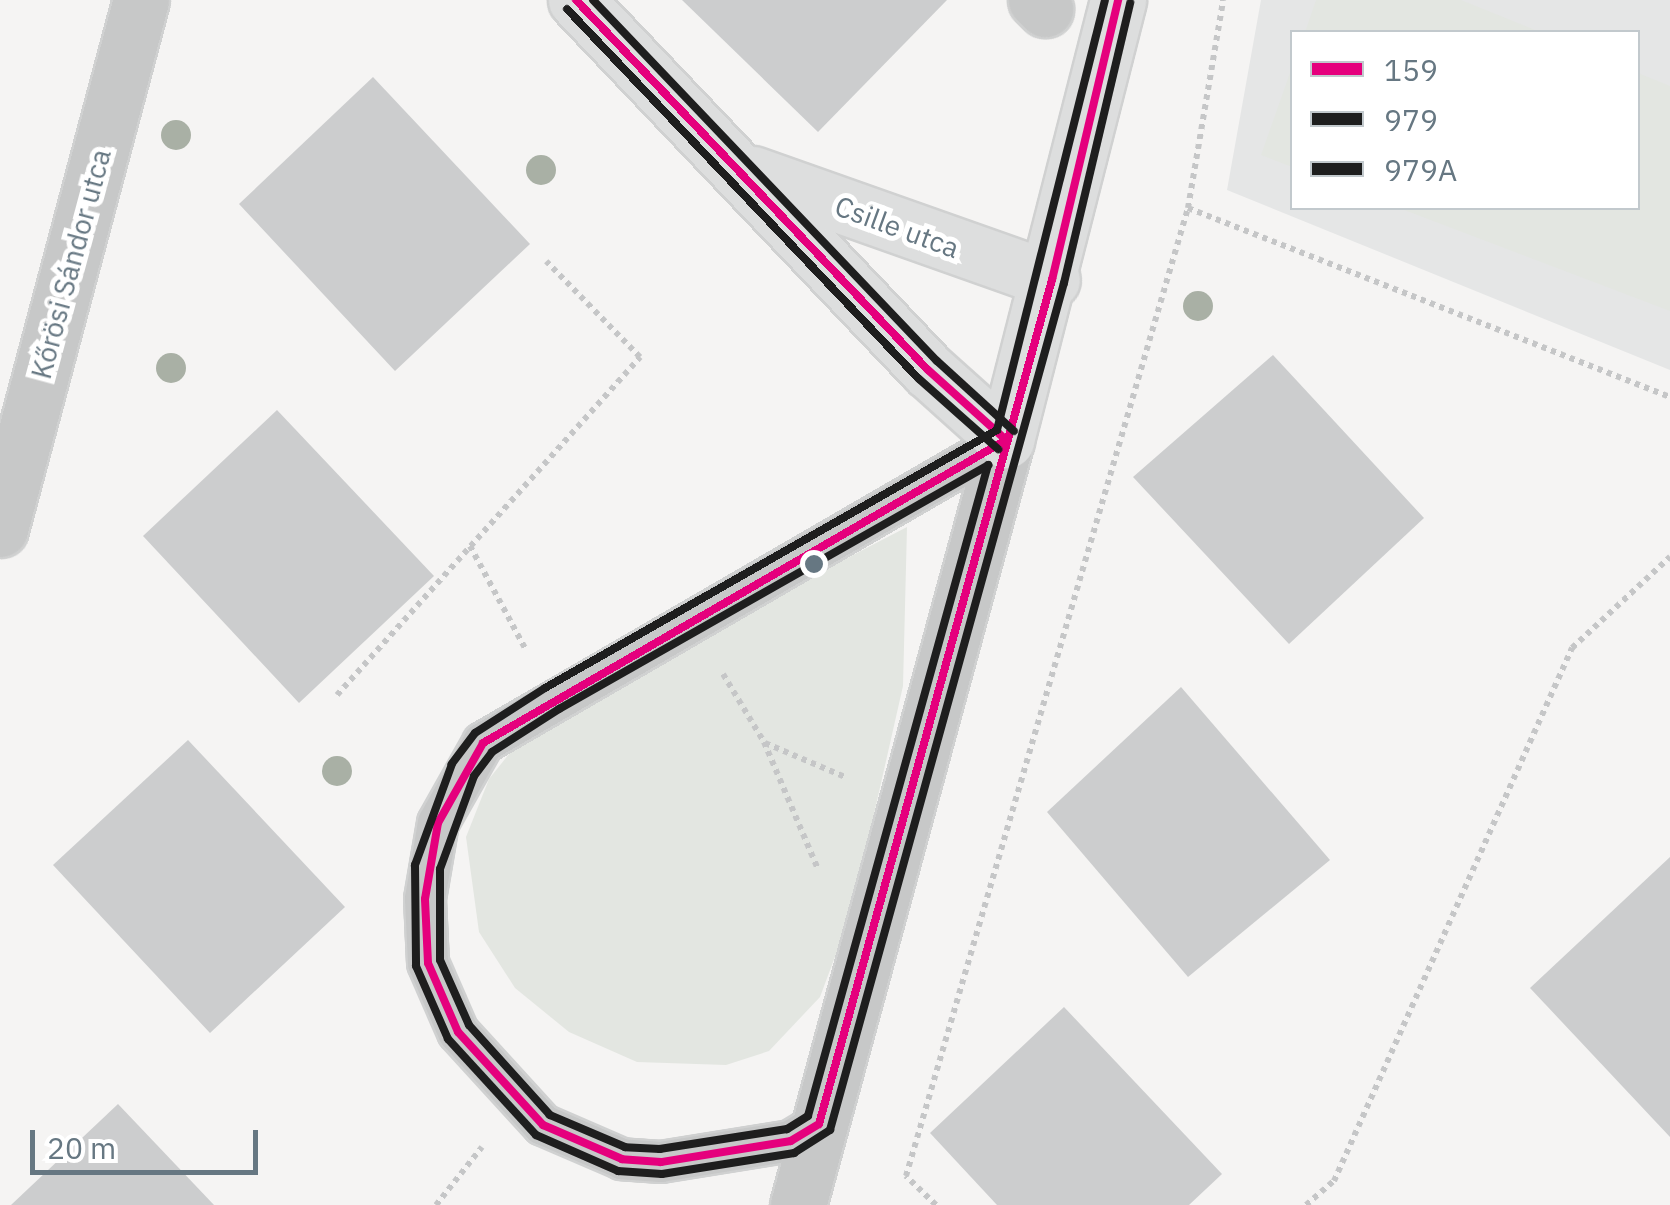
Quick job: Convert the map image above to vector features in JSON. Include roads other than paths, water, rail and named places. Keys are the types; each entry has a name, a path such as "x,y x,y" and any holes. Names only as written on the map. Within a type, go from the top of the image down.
{"street":[{"name":"Kőrösi Sándor utca","path":"0,529 141,0"},
{"name":"Csille utca","path":"576,0 744,170 928,370 1006,440"},
{"path":"798,1205 1052,280 1118,0"},
{"name":"Csille utca","path":"744,170 1052,280"}],"lane":[{"path":"820,1124 791,1141 661,1162 582,1146 516,1103 468,1046 428,963 426,883 438,823 463,770 483,742 552,698 1006,440"}]}
